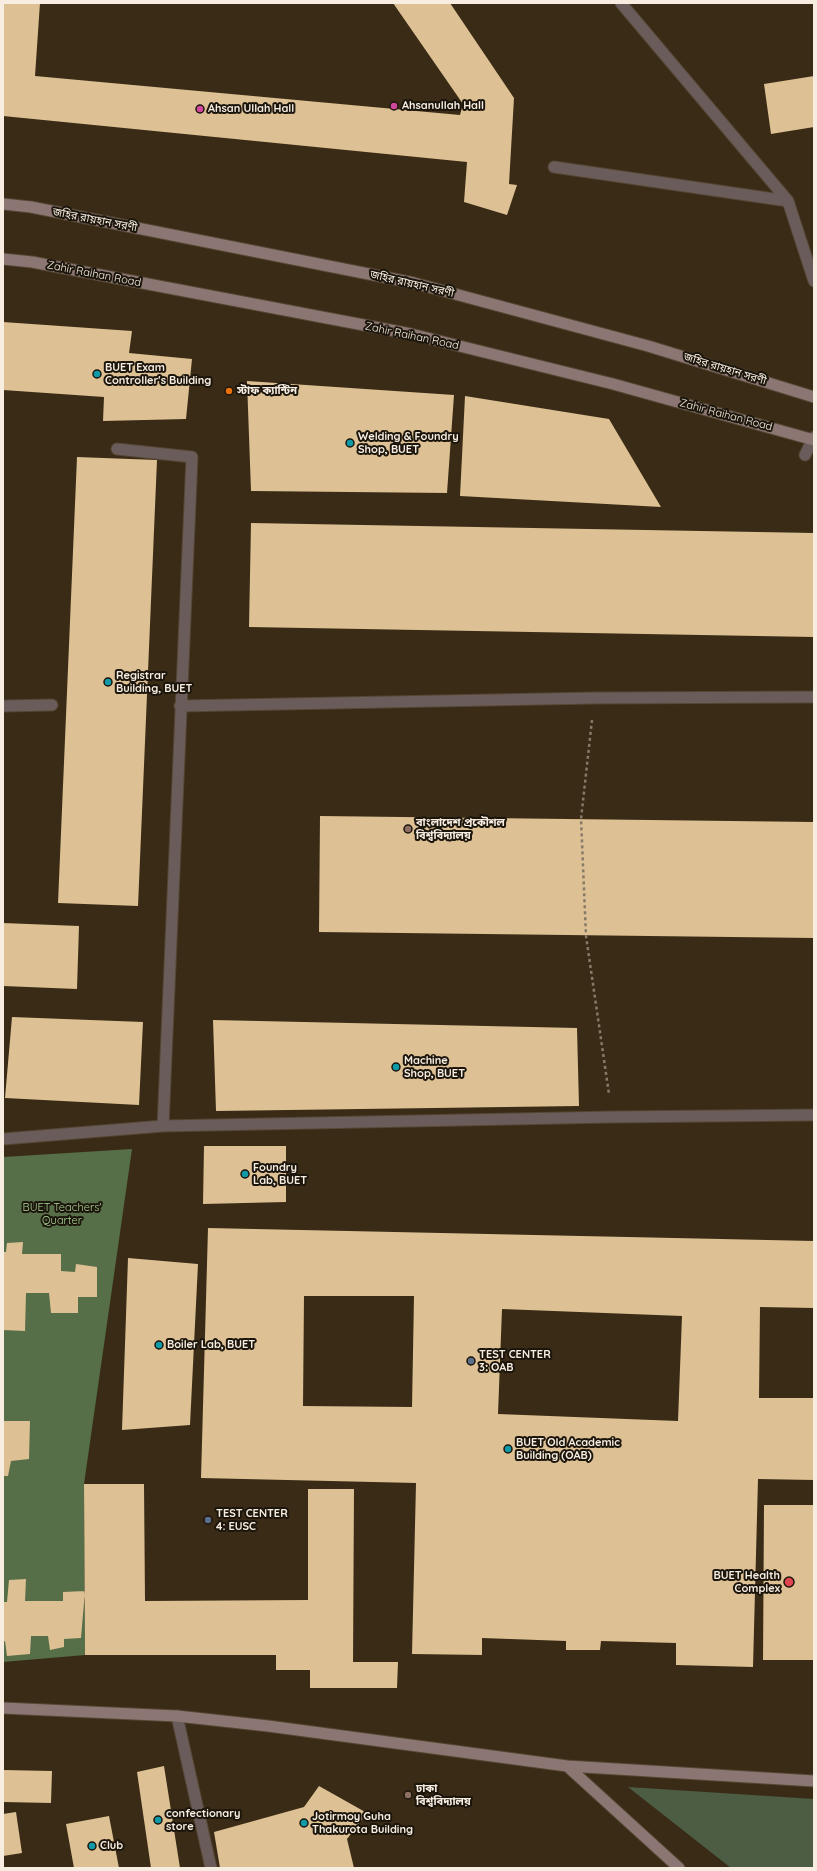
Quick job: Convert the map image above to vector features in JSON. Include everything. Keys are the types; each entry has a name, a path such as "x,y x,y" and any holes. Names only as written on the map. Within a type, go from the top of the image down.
{"main road":[{"name":"জহির রায়হান সরণী","path":"3,204 31,207 414,283 648,346 814,397"},
{"name":"Zahir Raihan Road","path":"3,259 32,262 411,334 613,384 814,439"},
{"path":"3,1708 178,1716 268,1726 567,1766 814,1781"},
{"path":"567,1766 679,1868"}],"street":[{"path":"621,3 788,201 814,280"},
{"path":"554,167 788,201"},
{"path":"805,455 814,439"},
{"path":"117,449 192,457 180,706 163,1126"},
{"path":"180,706 594,698 814,697"},
{"path":"3,706 52,705"},
{"path":"3,1139 163,1126 612,1117 814,1115"},
{"path":"178,1716 211,1868"}],"path":[{"path":"594,698 581,819 586,936 612,1117"}],"green space":[{"name":"BUET Teachers' Quarter","path":"132,1149 84,1484 85,1655 3,1662 3,1157"},
{"path":"628,1787 814,1799 814,1868 731,1868"}],"building":[{"name":"Ahsan Ullah Hall","path":"3,3 40,3 35,76 460,115 463,104 393,3 450,3 514,98 509,184 517,185 507,215 464,202 467,162 3,116"},
{"path":"814,76 814,127 771,134 764,84"},
{"name":"BUET Exam Controller's Building","path":"3,322 132,331 129,353 192,359 186,419 103,421 104,397 3,390"},
{"name":"Welding & Foundry Shop, BUET","path":"247,381 454,395 447,493 251,491"},
{"path":"465,396 609,419 661,507 460,496"},
{"name":"Registrar Building, BUET","path":"77,457 157,460 138,906 58,903"},
{"path":"251,523 814,533 814,637 249,627"},
{"path":"320,816 814,822 814,938 319,932"},
{"path":"3,923 79,926 77,989 3,986"},
{"path":"12,1017 143,1022 139,1105 5,1098"},
{"name":"Machine Shop, BUET","path":"213,1020 577,1028 579,1106 216,1111"},
{"name":"Foundry Lab, BUET","path":"204,1146 286,1146 286,1202 203,1204"},
{"name":"BUET Old Academic Building (OAB)","path":"208,1228 814,1241 814,1308 760,1307 759,1398 814,1398 814,1480 758,1479 753,1667 676,1665 676,1643 601,1641 600,1650 566,1650 566,1641 482,1638 482,1655 412,1654 416,1483 201,1478","holes":["304,1296 414,1296 412,1407 303,1406","502,1309 682,1316 678,1421 498,1414"]},
{"path":"23,1242 22,1254 61,1254 61,1271 75,1272 76,1264 97,1267 97,1297 78,1297 78,1313 51,1313 49,1293 26,1293 25,1331 3,1330 3,1252 6,1252 7,1243"},
{"name":"Boiler Lab, BUET","path":"128,1258 198,1264 190,1425 122,1430"},
{"path":"3,1421 30,1421 29,1459 11,1461 8,1476 3,1476"},
{"path":"84,1484 144,1484 145,1601 308,1600 308,1489 354,1489 353,1662 398,1662 397,1688 310,1688 310,1670 276,1670 276,1655 85,1655"},
{"name":"BUET Health Complex","path":"764,1505 814,1505 814,1660 763,1660"},
{"path":"26,1579 25,1601 63,1601 63,1592 85,1591 81,1638 64,1639 64,1647 50,1650 48,1636 31,1636 30,1654 7,1656 5,1641 3,1642 3,1602 7,1602 9,1580"},
{"name":"confectionary store","path":"164,1766 180,1868 151,1868 137,1772"},
{"path":"3,1770 52,1771 51,1803 3,1802"},
{"name":"Jotirmoy Guha Thakurota Building","path":"319,1786 367,1813 347,1839 354,1868 220,1868 214,1832 304,1807"},
{"path":"16,1812 22,1853 3,1856 3,1814"},
{"name":"Club","path":"109,1816 119,1868 74,1868 66,1824"}],"place":[{"name":"Ahsanullah Hall","path":"394,106"},
{"name":"Ahsan Ullah Hall","path":"200,109"},
{"name":"BUET Exam Controller's Building","path":"97,374"},
{"name":"স্টাফ ক্যান্টিন","path":"229,391"},
{"name":"Welding & Foundry Shop, BUET","path":"350,443"},
{"name":"Registrar Building, BUET","path":"108,682"},
{"name":"বাংলাদেশ প্রকৌশল বিশ্ববিদ্যালয়","path":"408,829"},
{"name":"Machine Shop, BUET","path":"396,1067"},
{"name":"Foundry Lab, BUET","path":"245,1174"},
{"name":"Boiler Lab, BUET","path":"159,1345"},
{"name":"TEST CENTER 3: OAB","path":"471,1361"},
{"name":"BUET Old Academic Building (OAB)","path":"508,1449"},
{"name":"TEST CENTER 4: EUSC","path":"208,1520"},
{"name":"BUET Health Complex","path":"789,1582"},
{"name":"ঢাকা বিশ্ববিদ্যালয়","path":"408,1795"},
{"name":"confectionary store","path":"158,1820"},
{"name":"Jotirmoy Guha Thakurota Building","path":"304,1823"},
{"name":"Club","path":"92,1846"}]}
